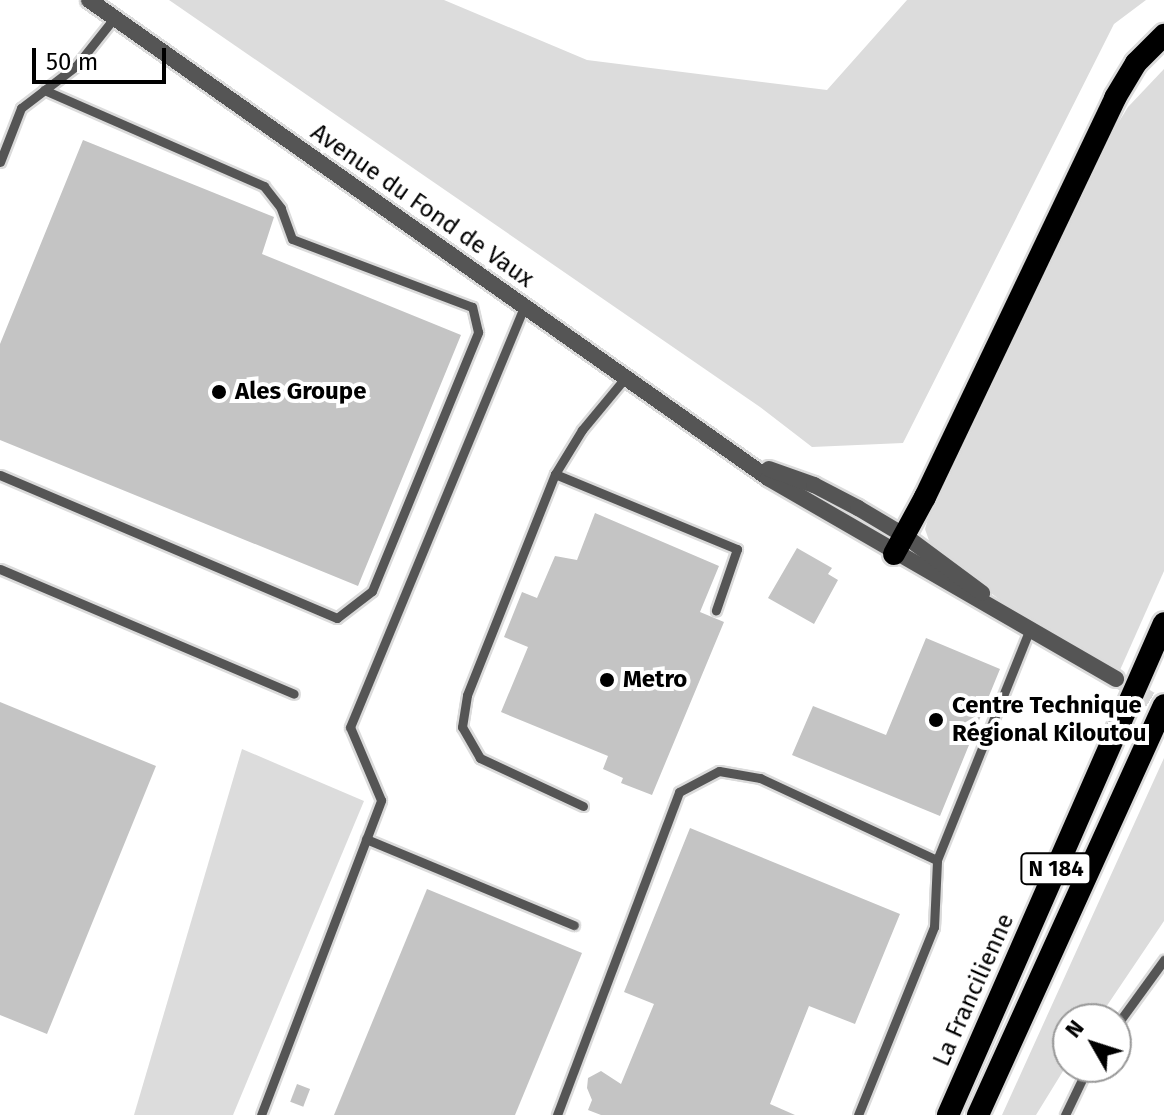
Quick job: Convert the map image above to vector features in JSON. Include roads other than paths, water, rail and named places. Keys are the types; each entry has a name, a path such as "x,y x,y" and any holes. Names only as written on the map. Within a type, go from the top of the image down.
{"highway":[{"path":"900,545 1115,98 1136,63 1164,35"},
{"path":"1115,98 1164,51"},
{"name":"La Francilienne","path":"948,1115 1164,623"},
{"name":"N 184","path":"978,1115 1164,705"}],"street":[{"name":"Avenue du Fond de Vaux","path":"89,0 728,448 774,472 833,494 900,545 1116,679"}],"lane":[{"path":"0,162 21,108 76,66 114,18"},
{"path":"0,475 337,618 372,591 478,332 472,307 292,239 281,208 264,186 44,90"},
{"path":"261,1115 381,800 350,727 524,307"},
{"path":"583,806 480,758 462,727 467,695 555,474 582,430 625,378"},
{"path":"555,474 737,549 716,610"},
{"path":"0,569 294,694"},
{"path":"858,1115 934,927 937,860 1031,628"},
{"path":"557,1115 679,792 719,771 760,778 937,860"},
{"path":"366,839 574,925"},
{"path":"1132,1004 1164,960"},
{"path":"1065,1115 1080,1083"}],"tunnel":[{"path":"1116,679 1164,708"}],"place":[{"name":"Ales Groupe","path":"219,392"},
{"name":"Metro","path":"607,680"},
{"name":"Centre Technique Régional Kiloutou","path":"936,720"}]}
